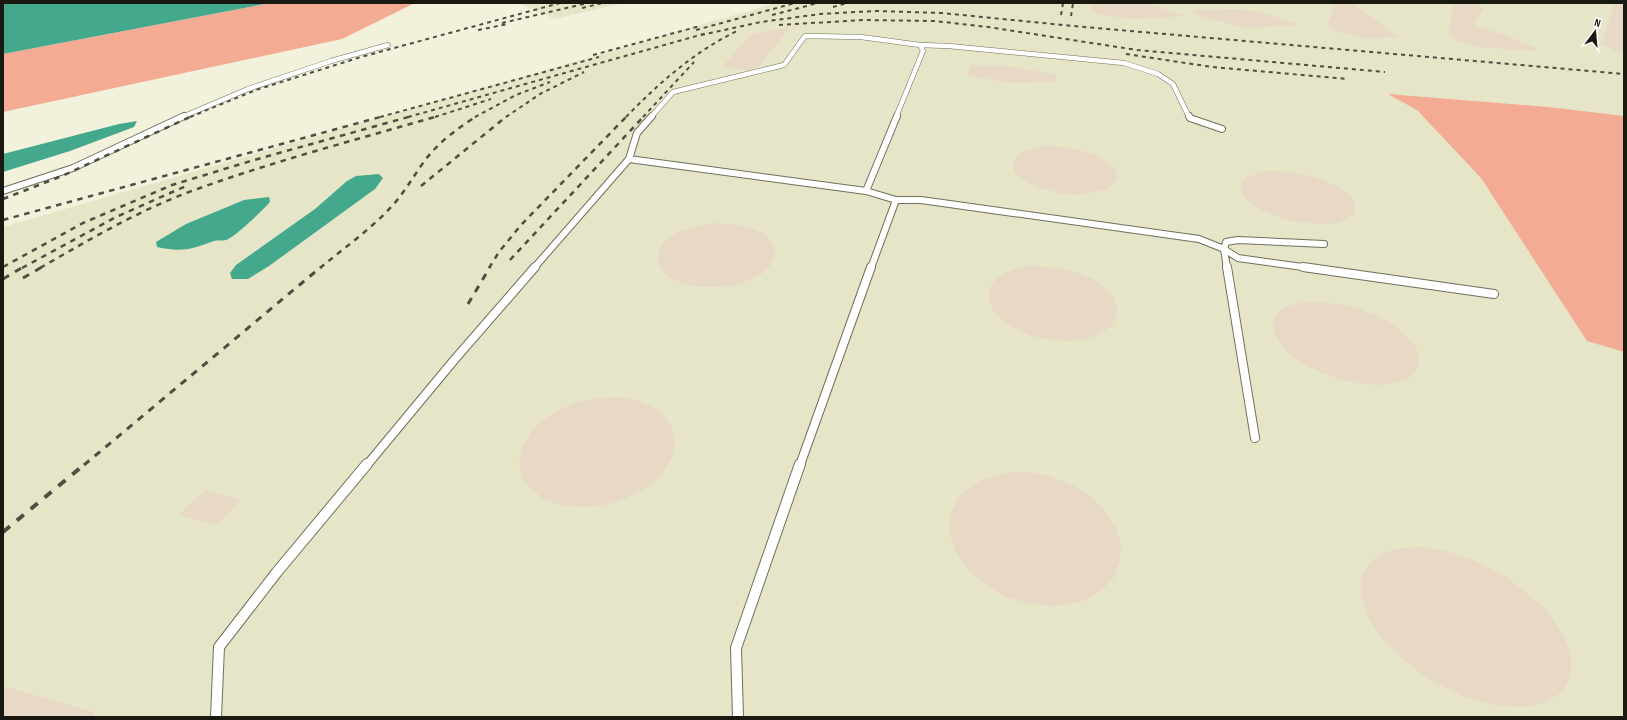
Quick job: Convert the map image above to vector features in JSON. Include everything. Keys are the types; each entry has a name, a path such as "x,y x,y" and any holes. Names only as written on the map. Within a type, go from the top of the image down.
{"lane":[{"path":"216,717 219,647 277,572 445,372 629,159 636,133 673,92 784,65 805,36 861,37 920,45 957,47 1124,63 1158,74 1173,84 1190,118 1222,130"},
{"path":"3,191 73,168 162,125 248,89 331,61 388,45"},
{"path":"866,191 923,51 920,45"},
{"path":"629,159 866,191 896,200 921,200 1199,239 1224,249 1238,258 1494,294"},
{"path":"738,717 736,648 822,402 896,200"},
{"path":"1255,438 1224,249 1226,242 1238,240 1324,244"}],"shaded area":[{"path":"270,3 415,3 342,39 3,112 3,54"},
{"path":"519,3 623,3 555,19"},
{"path":"776,3 1624,3 1624,717 3,717 3,227"},
{"path":"1388,94 1548,107 1624,116 1624,352 1587,341 1481,178 1417,110"}],"water":[{"path":"3,3 270,3 3,54"},
{"path":"137,121 134,127 70,151 3,172 3,154 119,124"},
{"path":"379,174 383,178 375,189 269,266 248,279 232,279 230,273 236,265 315,209 347,181 356,176"},
{"path":"269,197 270,202 261,211 242,229 226,240 215,241 179,250 157,247 156,242 186,224 244,200"}],"building":[{"path":"1092,3 1144,3 1184,16 1131,19 1092,13"},
{"path":"1336,3 1351,3 1399,37 1363,38 1335,31 1327,26"},
{"path":"1453,3 1476,4 1484,9 1473,26 1499,33 1537,48 1536,51 1478,47 1458,41 1449,36"},
{"path":"1614,3 1624,3 1624,55 1602,44"},
{"path":"1236,9 1255,11 1297,23 1297,25 1246,28 1193,14 1193,10"},
{"path":"790,27 758,67 749,70 722,67 751,34"},
{"path":"970,65 1015,67 1056,75 1056,82 1008,83 968,75"},
{"path":"1046,146 1072,148 1097,155 1114,167 1117,173 1116,180 1112,185 1104,190 1079,195 1064,194 1036,187 1017,175 1013,168 1013,162 1017,156 1024,151"},
{"path":"1267,171 1281,171 1311,176 1337,186 1347,193 1353,200 1356,207 1354,214 1337,223 1323,224 1290,221 1260,210 1250,203 1243,195 1240,188 1242,182 1247,177"},
{"path":"712,223 741,225 764,234 772,242 775,250 774,258 769,267 760,275 747,281 731,286 715,287 698,287 682,283 670,277 662,270 658,261 658,252 663,244 672,236 683,230"},
{"path":"1030,266 1063,268 1093,279 1105,288 1113,297 1117,307 1116,317 1111,326 1101,333 1086,339 1069,341 1051,340 1032,336 1016,329 1002,320 993,310 989,300 989,290 994,281 1004,274 1016,269"},
{"path":"1305,302 1341,304 1377,316 1394,325 1407,336 1416,347 1419,358 1418,368 1410,377 1397,382 1380,385 1360,384 1339,379 1300,362 1286,351 1277,339 1273,328 1274,318 1281,310 1291,305"},
{"path":"618,397 636,400 652,407 664,416 672,428 675,442 672,457 663,472 650,485 631,496 610,504 587,507 565,506 545,500 531,489 522,477 519,462 522,447 531,432 544,419 561,409 579,402 599,398"},
{"path":"1028,472 1049,476 1070,484 1089,495 1104,510 1116,527 1121,544 1120,562 1113,579 1099,592 1080,602 1056,606 1031,604 1006,597 984,584 966,568 955,550 949,532 951,514 958,498 971,486 987,478 1007,473"},
{"path":"205,490 242,500 217,525 179,515"},
{"path":"1424,547 1449,552 1475,561 1502,574 1526,592 1547,611 1562,633 1571,654 1571,674 1563,691 1547,702 1523,707 1494,705 1463,696 1432,681 1405,661 1383,640 1368,617 1361,597 1361,578 1369,563 1382,553 1401,548"},
{"path":"3,686 94,712 94,717 3,717"}],"railway":[{"path":"190,117 256,90 361,57 560,3"},
{"path":"502,23 588,3"},
{"path":"582,8 603,3"},
{"path":"696,30 795,3"},
{"path":"772,15 818,3"},
{"path":"833,7 847,3"},
{"path":"1061,15 1063,3"},
{"path":"1071,16 1073,3"},
{"path":"701,35 761,22 820,14 875,11 942,13 1073,26 1624,74"},
{"path":"779,25 863,20 935,21 988,27 1137,50 1385,72"},
{"path":"478,30 508,24"},
{"path":"593,55 700,26"},
{"path":"626,117 679,68 723,38 739,30"},
{"path":"408,117 707,33"},
{"path":"1126,54 1212,67 1348,79"},
{"path":"380,117 599,57"},
{"path":"643,117 694,62"},
{"path":"506,117 540,94 584,72"},
{"path":"475,117 516,95 550,82"},
{"path":"435,117 491,99"},
{"path":"3,199 62,176 192,116"},
{"path":"3,220 384,116"},
{"path":"3,267 83,223 172,185 254,160 412,116"},
{"path":"40,268 118,224 179,196 289,159 438,116"},
{"path":"320,268 384,214 401,195 426,159 437,147 456,130 477,116"},
{"path":"421,186 507,116"},
{"path":"510,260 644,116"},
{"path":"489,268 499,252 521,225 626,117"},
{"path":"22,268 116,217 186,186"},
{"path":"3,279 23,267"},
{"path":"23,278 42,267"},
{"path":"84,465 321,267"},
{"path":"468,304 490,267"},
{"path":"3,532 85,464"}]}
